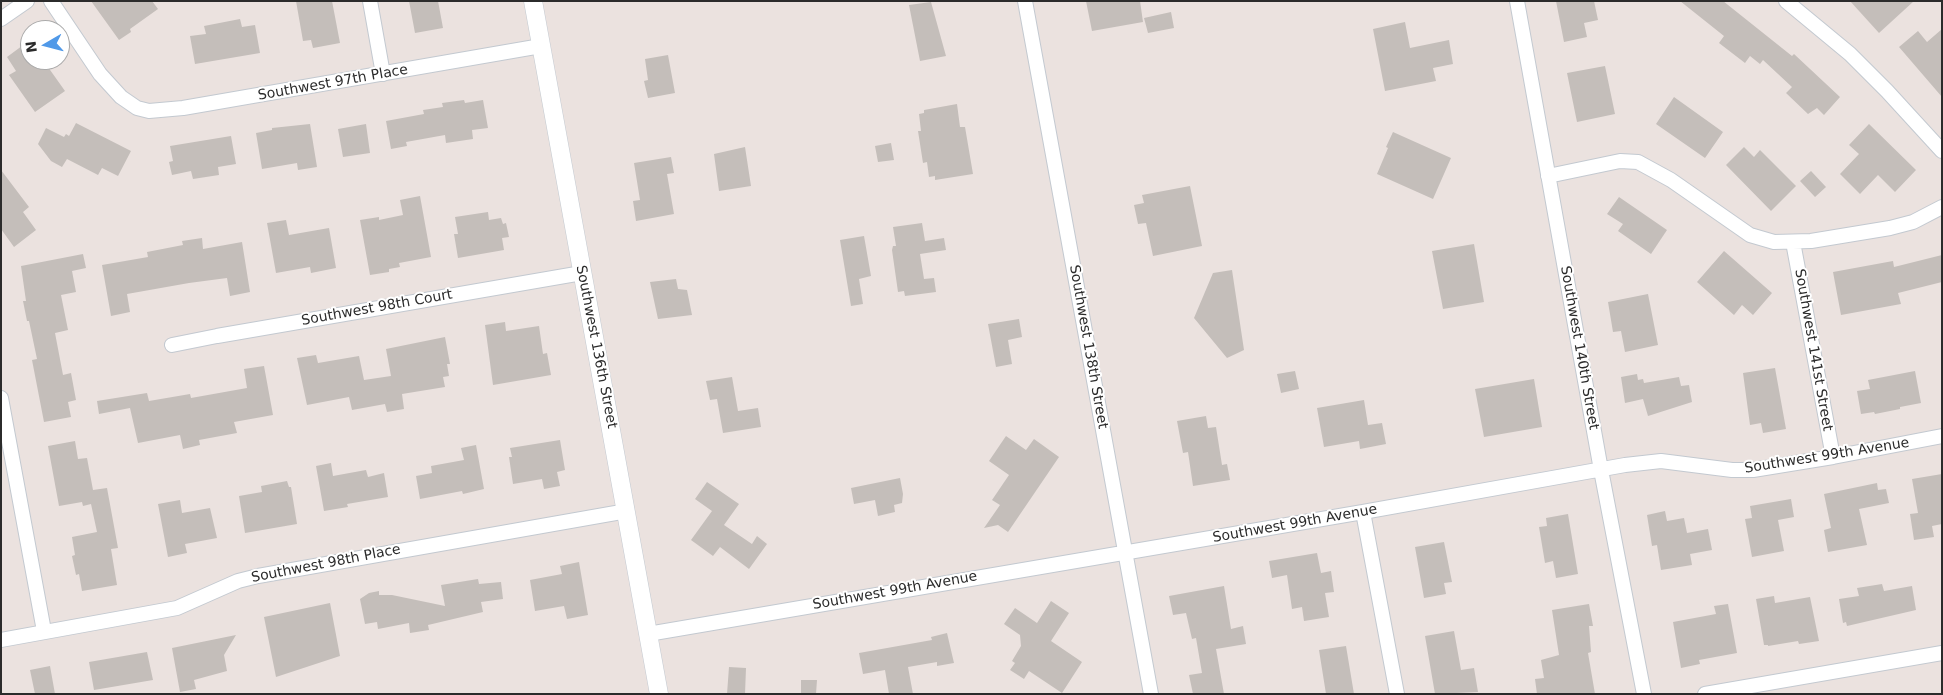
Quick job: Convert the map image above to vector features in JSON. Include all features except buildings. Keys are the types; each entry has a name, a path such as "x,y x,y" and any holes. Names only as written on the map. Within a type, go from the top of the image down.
{"street":[{"path":"1,19 27,1"},
{"name":"Southwest 97th Place","path":"51,1 100,74 126,101 137,108 149,111 170,110 541,46"},
{"path":"370,1 383,74"},
{"name":"Southwest 136th Street","path":"533,1 659,694"},
{"name":"Southwest 138th Street","path":"1024,1 1151,694"},
{"name":"Southwest 140th Street","path":"1517,1 1601,470 1644,694"},
{"path":"1786,1 1850,54 1887,90 1942,151"},
{"path":"1548,176 1620,161 1638,162 1671,180 1750,235 1774,242 1825,239 1901,225 1913,222 1942,207"},
{"name":"Southwest 141st Street","path":"1793,242 1833,457"},
{"name":"Southwest 98th Court","path":"172,345 582,273"},
{"path":"1,398 44,632"},
{"name":"Southwest 99th Avenue","path":"648,634 1601,470 1661,461 1742,470 1833,457 1942,436"},
{"name":"Southwest 98th Place","path":"1,640 177,608 238,581 258,576 627,511"},
{"path":"1363,512 1397,694"},
{"path":"1705,694 1942,653"}]}
